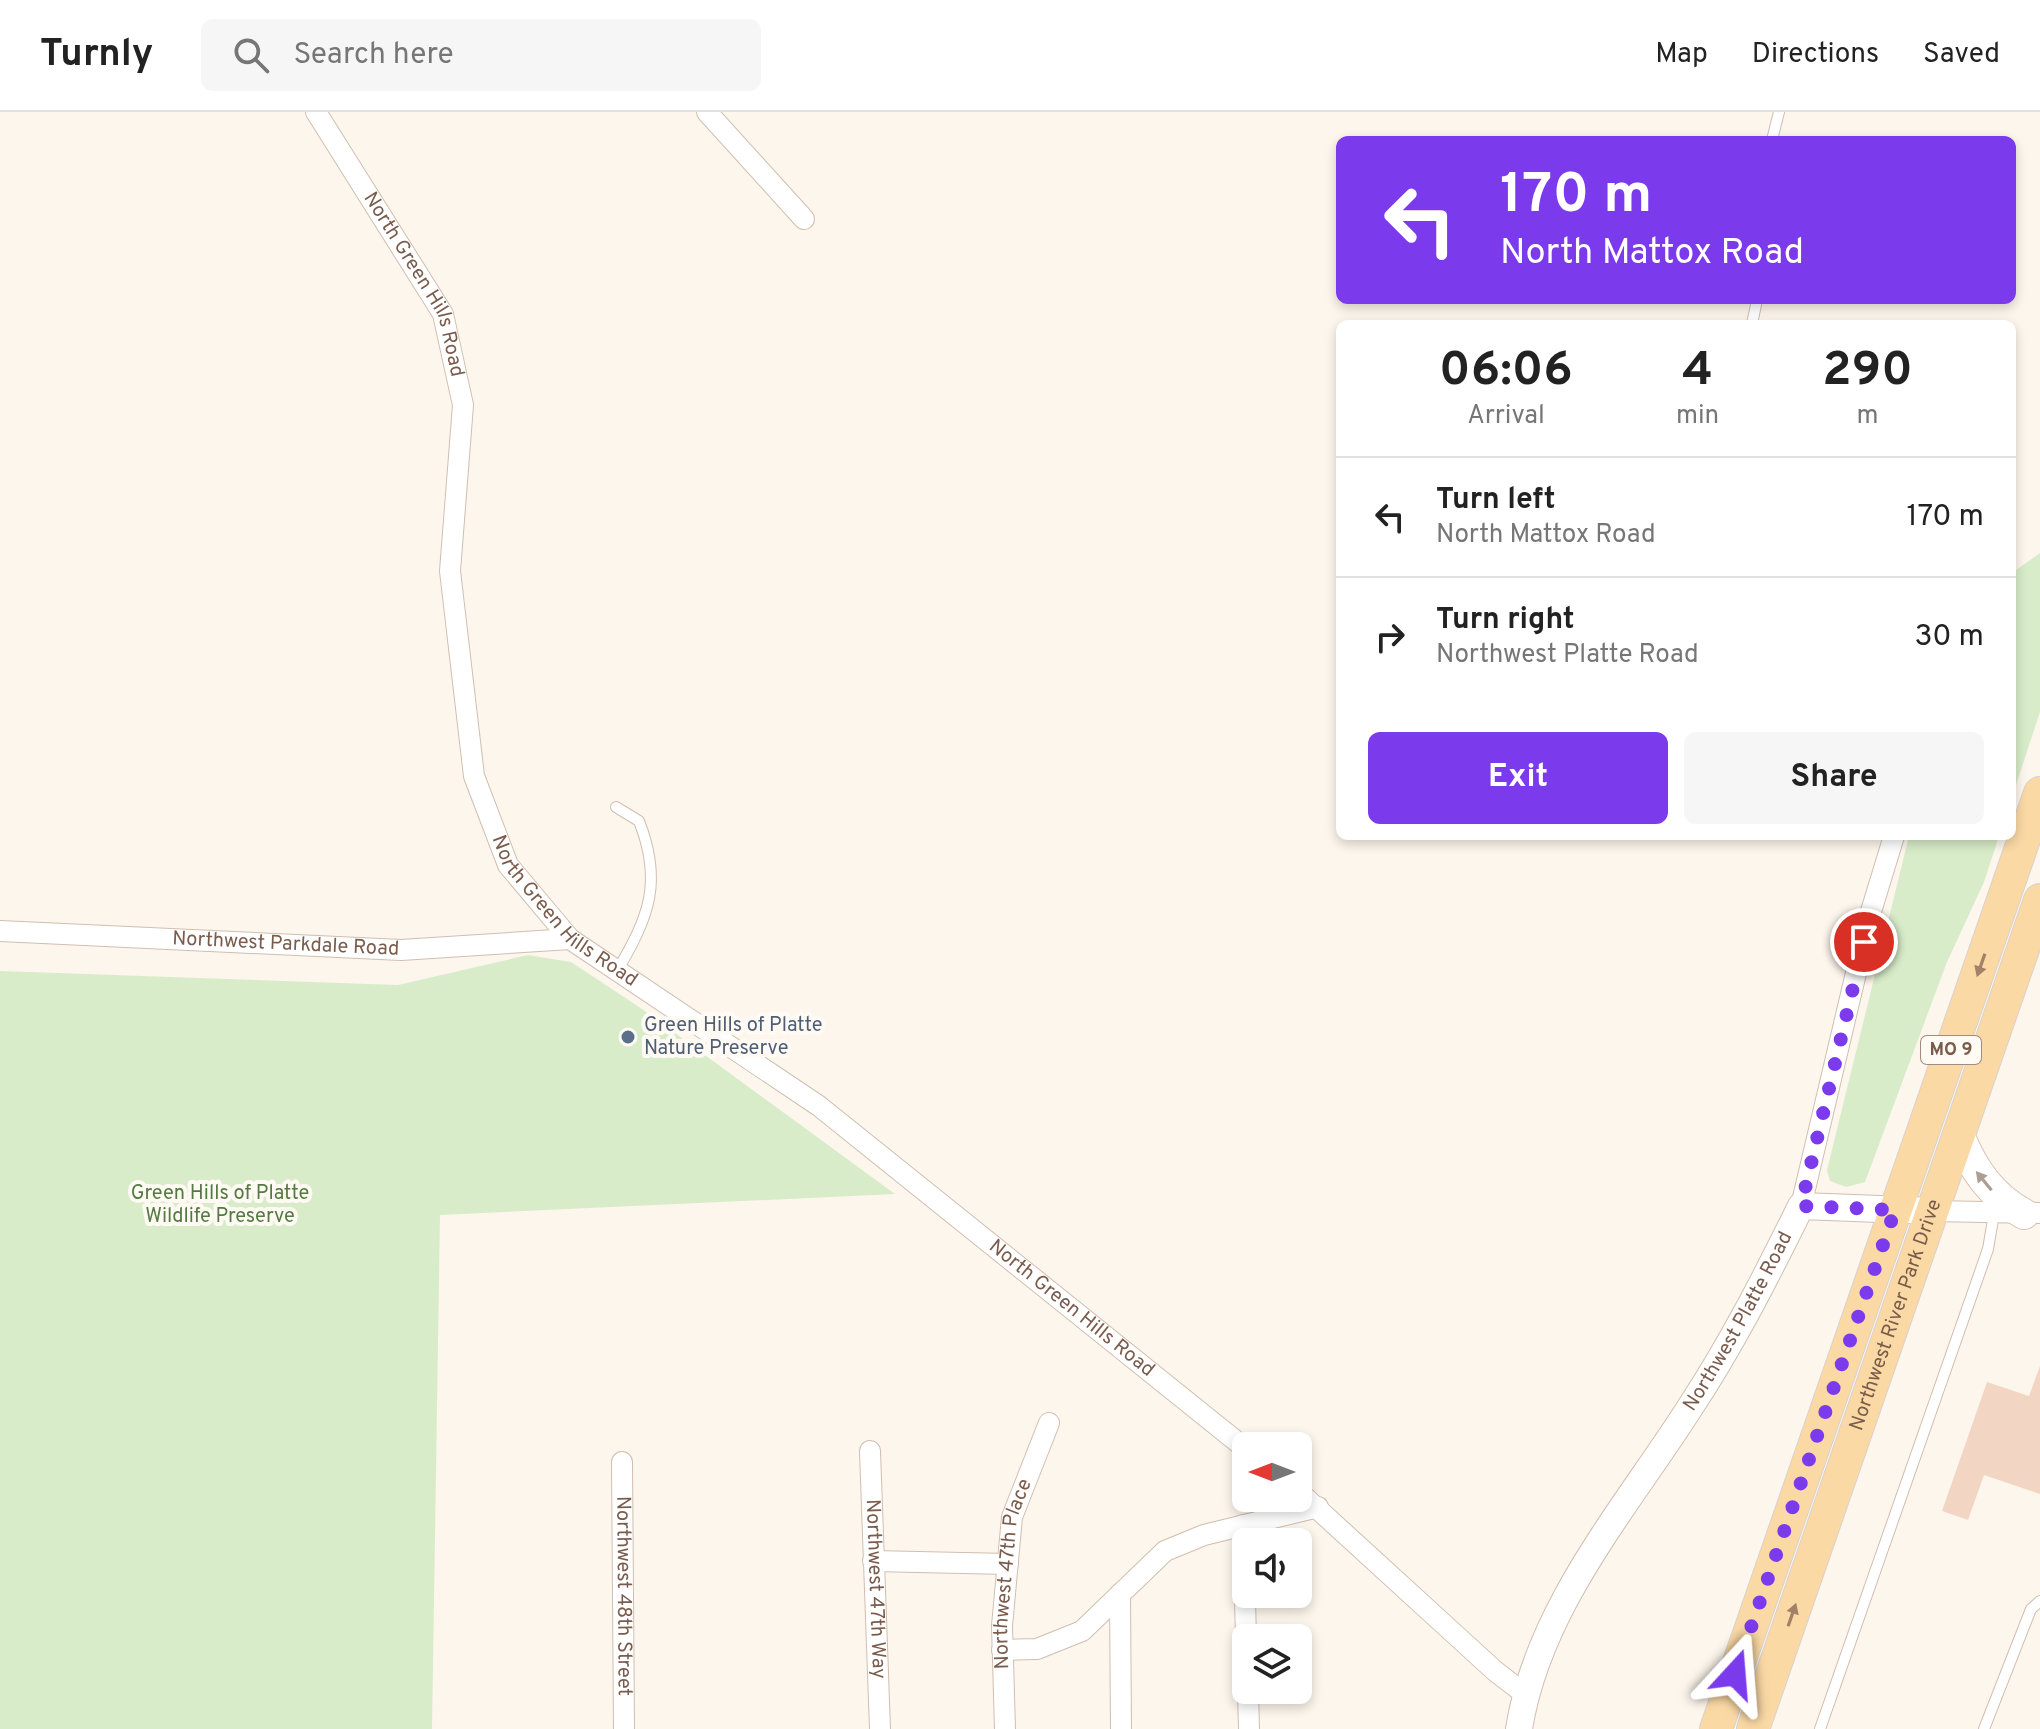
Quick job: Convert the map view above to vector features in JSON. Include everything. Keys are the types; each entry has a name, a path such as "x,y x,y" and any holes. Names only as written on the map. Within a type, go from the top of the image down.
{"main road":[{"name":"Northwest River Park Drive","path":"1716,1729 2040,793"},
{"name":"Northwest River Park Drive","path":"1753,1729 2040,900"},
{"path":"1959,1135 1971,1164 2002,1202 2032,1214"}],"street":[{"name":"North Green Hills Road","path":"316,112 443,314 463,405 450,571 474,776 508,865 570,939 819,1106 1232,1438"},
{"path":"710,113 804,219"},
{"name":"Northwest Platte Road","path":"1519,1729 1534,1666 1560,1609 1722,1357 1801,1206 1869,918 1893,840"},
{"name":"Northwest Parkdale Road","path":"0,931 401,950 570,939"},
{"path":"1801,1206 2032,1214"},
{"name":"Northwest 47th Place","path":"1005,1729 1002,1650 1012,1517 1049,1423"},
{"name":"Northwest 47th Way","path":"870,1451 880,1729"},
{"name":"Northwest 48th Street","path":"622,1462 624,1729"},
{"path":"1312,1502 1495,1671 1525,1694"},
{"path":"1002,1650 1037,1649 1082,1631 1165,1551 1204,1535 1318,1507"},
{"path":"1243,1525 1246,1624"},
{"path":"873,1561 1008,1564"},
{"path":"1120,1594 1121,1729"},
{"path":"1248,1704 1249,1729"}],"lane":[{"path":"1773,136 1779,112"},
{"path":"616,807 639,821 652,865 649,910 617,971"},
{"path":"1820,1729 1979,1276 1994,1214"},
{"path":"1984,1729 2031,1609 2040,1601"}],"green space":[{"path":"2040,553 2040,712 2016,785 2016,570"},
{"path":"1908,840 1998,840 1984,882 1947,962 1865,1182 1846,1187 1830,1181 1827,1170"},
{"name":"Green Hills of Platte Wildlife Preserve","path":"528,955 571,962 642,1009 895,1194 440,1215 432,1729 0,1729 0,971 398,985"}],"building":[{"path":"2040,1366 2040,1494 1984,1475 1968,1520 1942,1511 1987,1382 2029,1396"}],"place":[{"name":"Green Hills of Platte Nature Preserve","path":"628,1037"}],"route":[{"path":"1735,1674 1895,1210 1801,1206 1864,942"}]}
